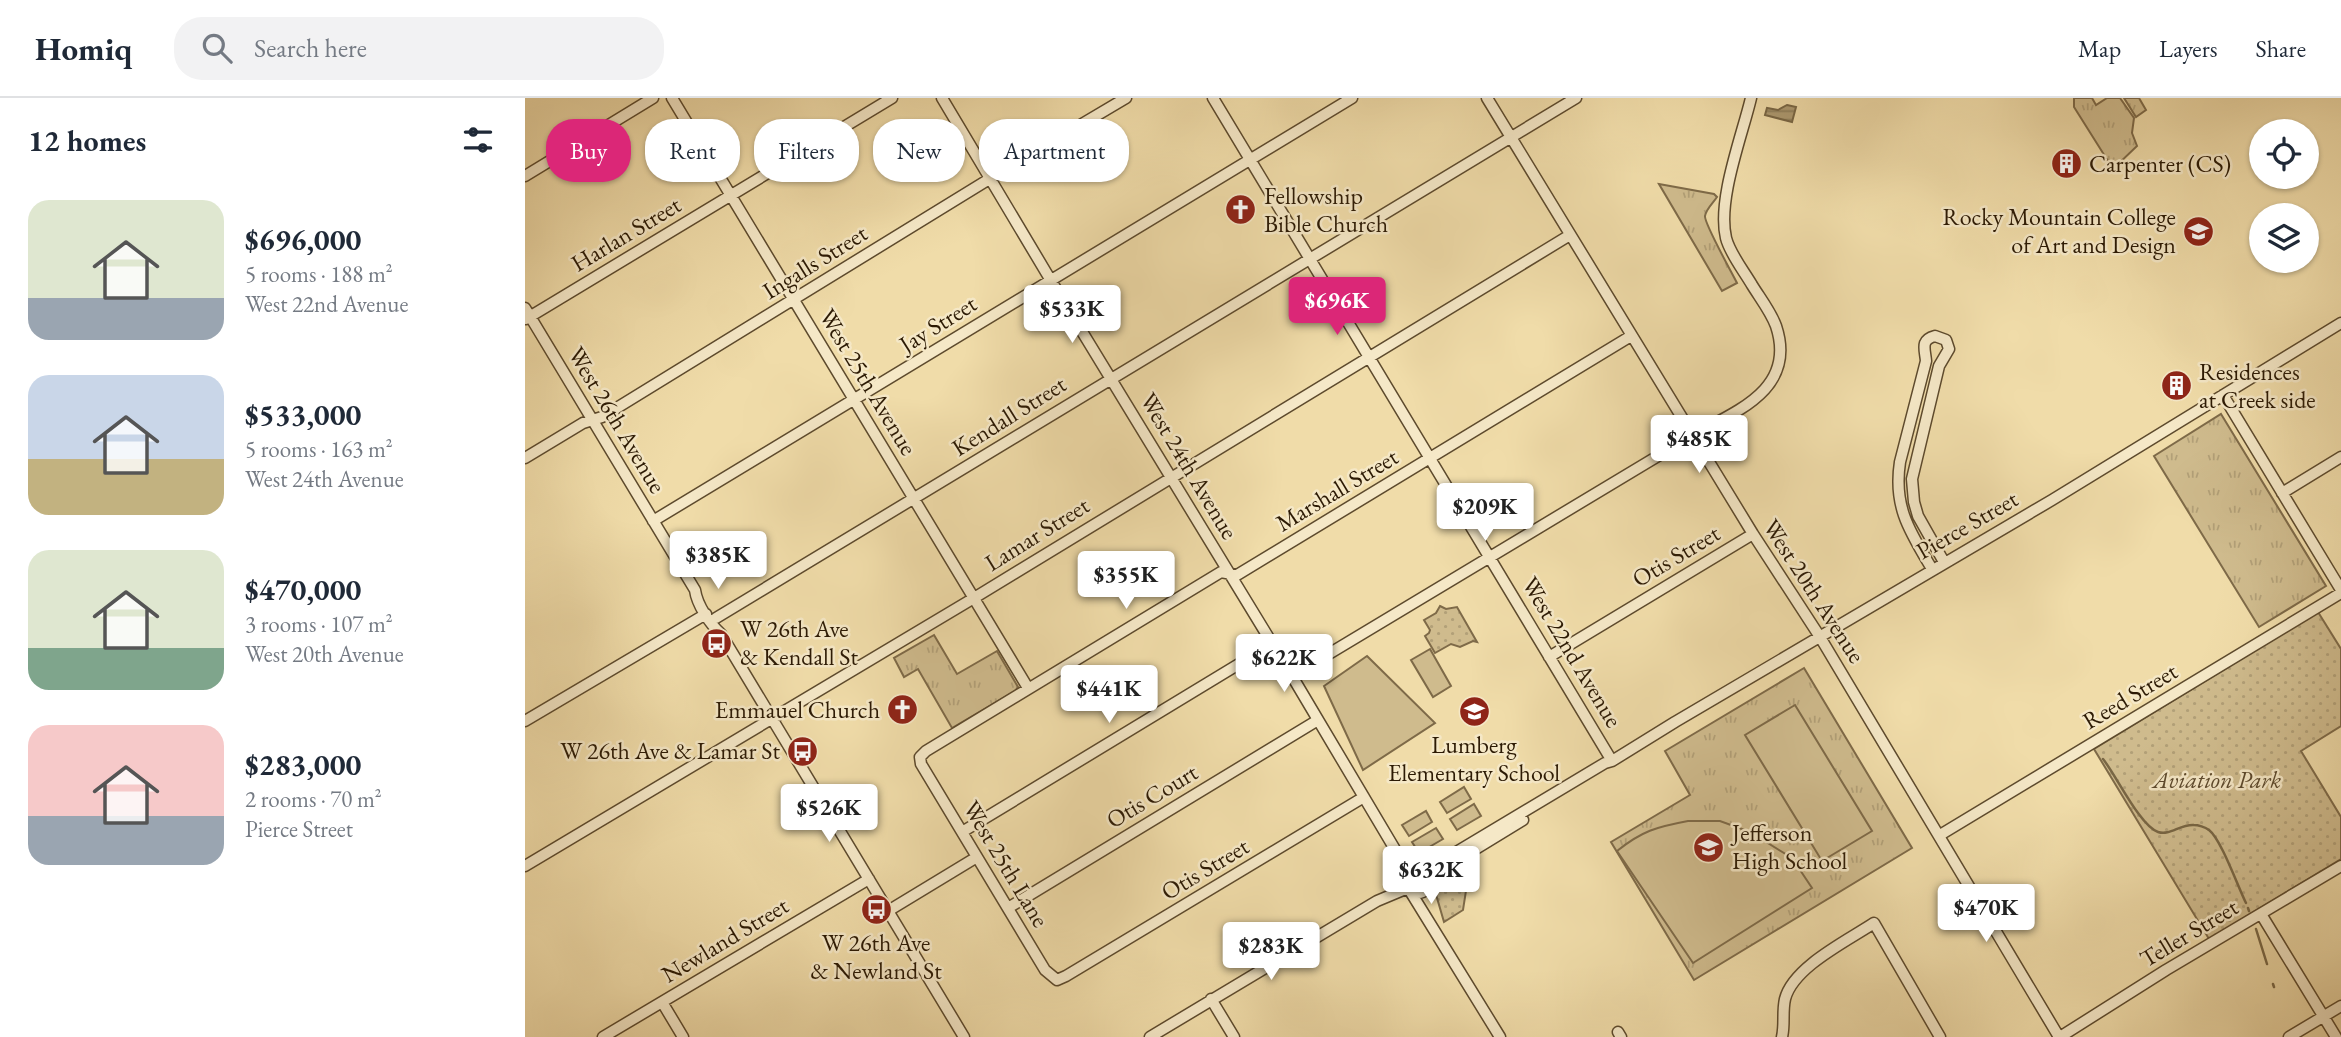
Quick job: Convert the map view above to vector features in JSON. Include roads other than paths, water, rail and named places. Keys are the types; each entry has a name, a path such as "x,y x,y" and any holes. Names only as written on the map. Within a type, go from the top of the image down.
{"street":[{"path":"525,176 653,98"},
{"name":"West 25th Avenue","path":"672,98 1028,688"},
{"name":"Harlan Street","path":"527,315 892,98"},
{"name":"West 24th Avenue","path":"942,98 979,158"},
{"name":"Ingalls Street","path":"1091,119 1126,98"},
{"name":"West 22nd Avenue","path":"1213,98 1612,761"},
{"name":"Jay Street","path":"653,521 1352,98"},
{"name":"West 20th Avenue","path":"1487,98 1753,534 1820,637 2060,1037"},
{"name":"Kendall Street","path":"525,722 914,499 1576,98"},
{"path":"1292,676 1743,407 1763,392 1775,377 1781,361 1775,324 1726,240 1726,197 1751,98"},
{"name":"Ingalls Street","path":"525,458 584,423 602,417 985,182"},
{"name":"West 24th Avenue","path":"993,182 1400,856 1427,916 1500,1037"},
{"name":"Lamar Street","path":"525,866 1570,235"},
{"name":"West 26th Avenue","path":"527,315 695,590 701,594 711,616 720,625 721,634 964,1037"},
{"name":"Pierce Street","path":"1150,1037 1605,762 1612,761 2052,500 2341,323"},
{"name":"Marshall Street","path":"920,757 1028,688 1221,572 1237,575 1631,336"},
{"path":"1933,569 1905,521 1900,504 1898,478 1926,360 1924,345 1927,339 1935,336 1944,338 1949,349 1939,366 1914,465 1912,486 1918,516 1944,562"},
{"path":"2223,395 2341,591"},
{"path":"2282,493 2341,457"},
{"name":"Otis Street","path":"1549,657 1753,534"},
{"name":"Reed Street","path":"1940,835 2341,591"},
{"path":"962,832 1272,644"},
{"name":"Otis Court","path":"1008,908 1318,720"},
{"name":"West 25th Lane","path":"920,757 921,764 1050,976 1057,980 1066,976"},
{"name":"Pierce Street","path":"1427,886 1438,872 1608,769 1612,761"},
{"name":"Otis Street","path":"1066,976 1364,797"},
{"path":"888,911 977,857"},
{"name":"Teller Street","path":"2060,1037 2166,970 2341,866"},
{"path":"1426,873 1427,886 1418,893 1411,878 1426,873"},
{"name":"Newland Street","path":"604,1037 869,879"},
{"name":"West 24th Avenue","path":"1427,886 1427,916"},
{"path":"2261,915 2336,1037"},
{"path":"1782,1037 1785,1000 1792,983 1804,969 1874,923 1940,1037"},
{"path":"1211,999 1234,1037"},
{"path":"662,1002 683,1037"},
{"path":"2289,1037 2341,1006"}],"waterway":[{"path":"2103,759 2151,828 2162,833 2189,825 2199,826 2214,835 2246,903"},
{"path":"2256,929 2267,964"}],"place":[{"name":"Carpenter (CS)","path":"2066,164"},
{"name":"Fellowship Bible Church","path":"1241,210"},
{"name":"Rocky Mountain College of Art and Design","path":"2199,231"},
{"name":"Residences at Creek side","path":"2176,386"},
{"name":"W 26th Ave & Kendall St","path":"717,643"},
{"name":"Emmauel Church","path":"903,710"},
{"name":"Lumberg Elementary School","path":"1474,711"},
{"name":"W 26th Ave & Lamar St","path":"803,751"},
{"name":"Jefferson High School","path":"1709,847"},
{"name":"W 26th Ave & Newland St","path":"876,909"}],"park label":[{"name":"Aviation Park","path":"2217,780"}]}
